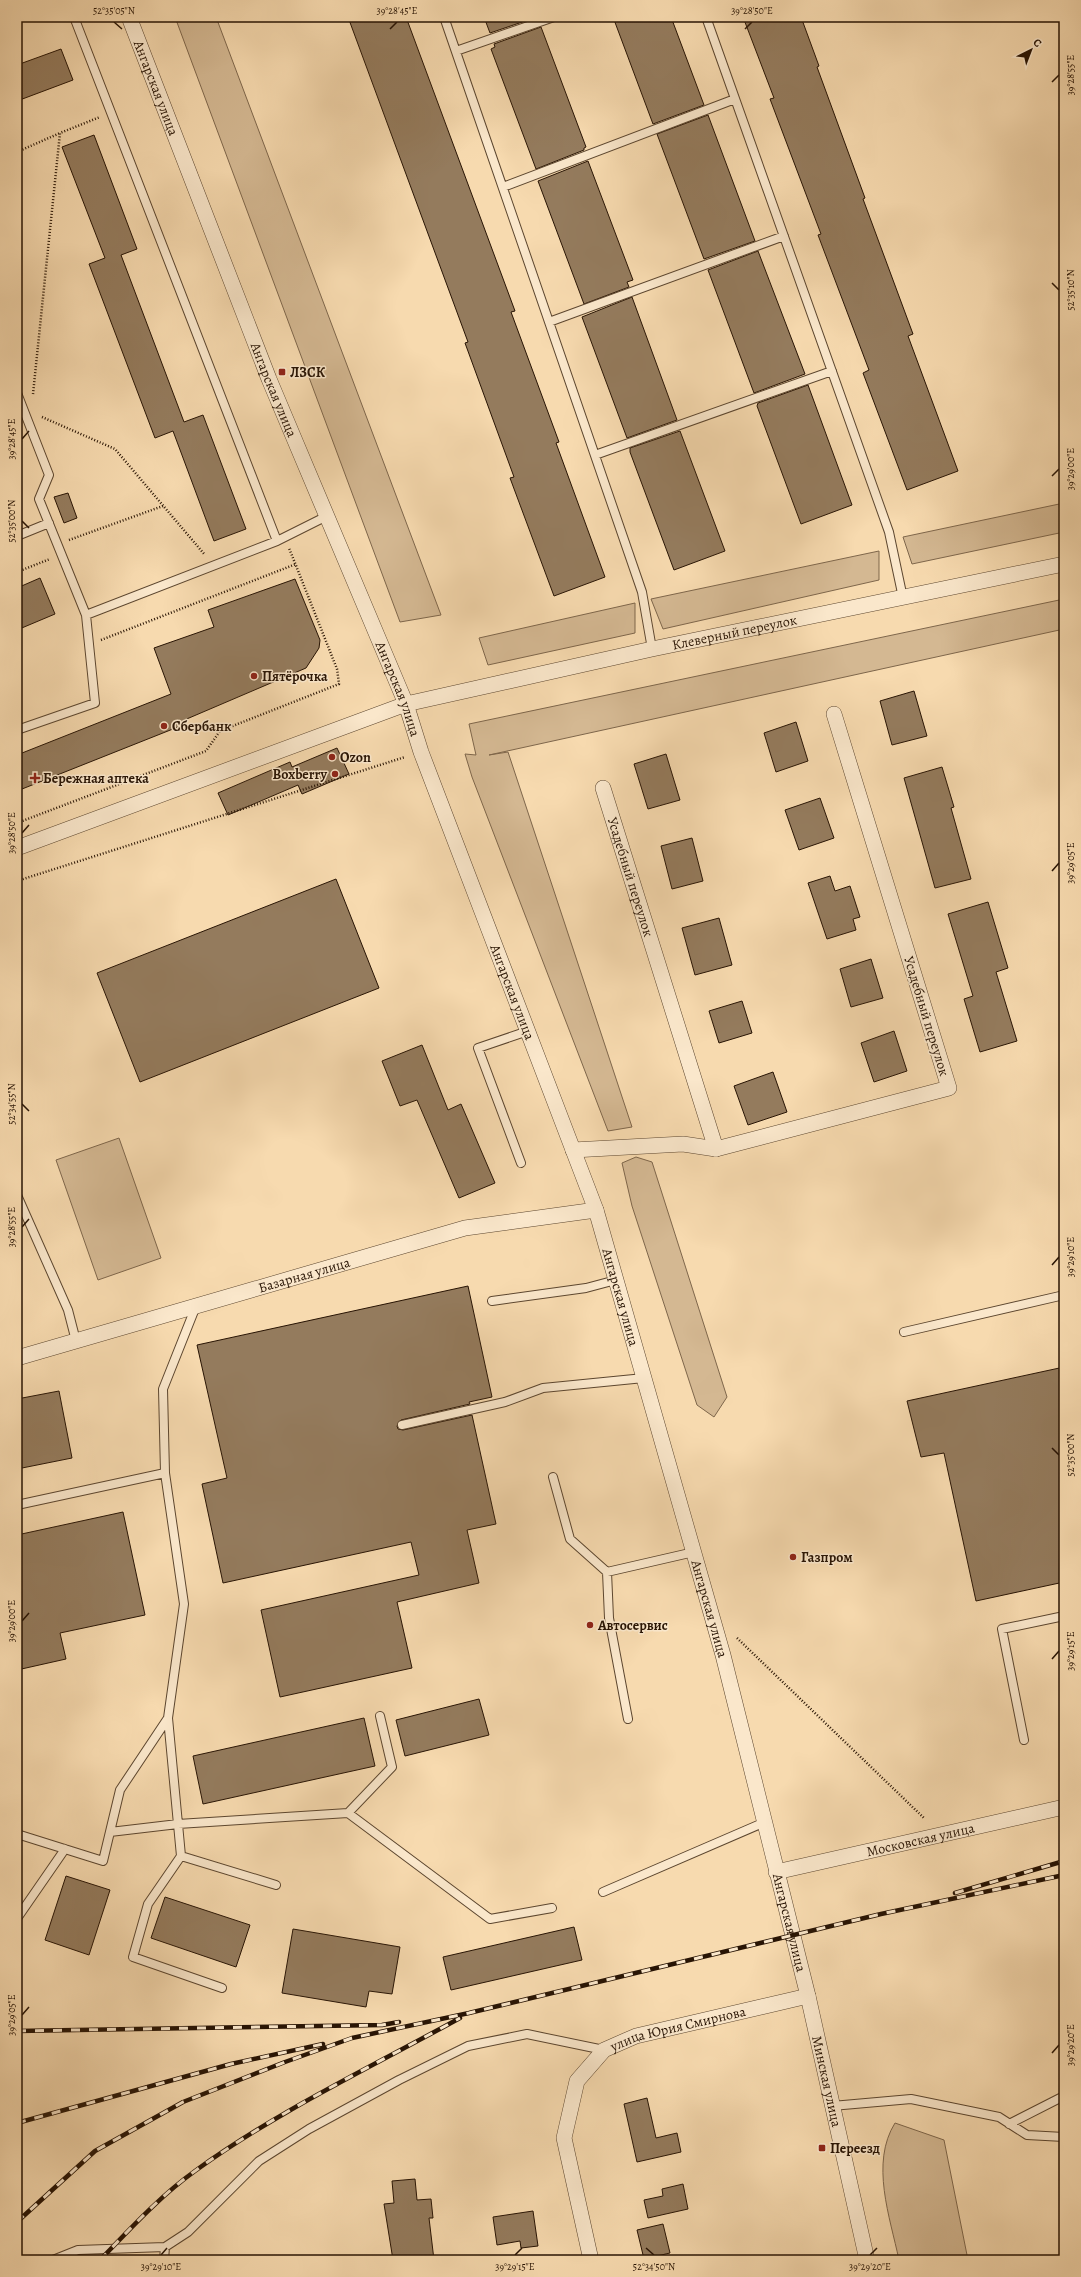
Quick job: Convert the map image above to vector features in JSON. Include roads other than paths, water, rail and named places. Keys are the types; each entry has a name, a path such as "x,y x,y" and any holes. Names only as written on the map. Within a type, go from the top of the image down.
{"street":[{"name":"Ангарская улица","path":"129,17 269,379 406,704 421,752 596,1210 723,1655 808,1996"},
{"name":"Клеверный переулок","path":"17,848 406,704 652,649 1064,564"},
{"name":"Усадебный переулок","path":"573,1150 683,1144 716,1149 949,1088 834,714"},
{"name":"Усадебный переулок","path":"603,788 716,1149"},
{"name":"Базарная улица","path":"17,1358 464,1228 596,1210"},
{"name":"Московская улица","path":"776,1872 1064,1807"},
{"name":"улица Юрия Смирнова","path":"591,2260 564,2138 577,2081 604,2050 636,2036 808,1996"},
{"name":"Минская улица","path":"808,1996 867,2260"}],"lane":[{"path":"74,17 277,541"},
{"path":"444,17 642,592 652,649"},
{"path":"456,51 554,17"},
{"path":"706,17 889,532 903,598"},
{"path":"503,187 735,100"},
{"path":"549,322 784,236"},
{"path":"595,455 832,371"},
{"path":"17,393 48,475 39,499 86,615 95,703 17,730"},
{"path":"86,615 277,541 327,516"},
{"path":"17,536 49,523"},
{"path":"521,1163 478,1048 528,1031"},
{"path":"17,1195 68,1310 76,1341"},
{"path":"492,1301 586,1288 616,1280"},
{"path":"904,1332 1064,1295"},
{"path":"196,1306 163,1389 164,1473 184,1604 168,1718 181,1856 148,1904 133,1957 222,1988"},
{"path":"402,1425 505,1402 543,1388 644,1378"},
{"path":"17,1505 164,1473"},
{"path":"553,1477 570,1539 607,1572 610,1618 628,1719"},
{"path":"607,1572 694,1552"},
{"path":"1024,1740 1002,1630 1064,1616"},
{"path":"348,1813 392,1767 380,1716"},
{"path":"17,1834 103,1860 120,1790 168,1718"},
{"path":"110,1832 178,1824 348,1813 490,1919 552,1908"},
{"path":"603,1892 765,1822"},
{"path":"18,1917 66,1849"},
{"path":"181,1856 276,1885"},
{"path":"53,2260 78,2250 165,2247 188,2232 259,2161 309,2129 399,2080 468,2046 527,2034 604,2050"},
{"path":"1009,2124 1064,2096"},
{"path":"832,2106 911,2099 999,2117 1027,2135 1064,2138"},
{"path":"164,2260 165,2247"}],"railway":[{"path":"955,1893 1064,1861"},
{"path":"17,2222 95,2151 183,2102 285,2062 352,2038 469,2013 881,1914 1064,1875"},
{"path":"100,2260 170,2191 195,2171 227,2149 325,2090 460,2018"},
{"path":"17,2031 382,2025 399,2022"},
{"path":"17,2123 231,2064 323,2044"}],"place":[{"name":"ЛЗСК","path":"282,372"},
{"name":"Пятёрочка","path":"254,676"},
{"name":"Сбербанк","path":"164,726"},
{"name":"Ozon","path":"332,757"},
{"name":"Boxberry","path":"335,774"},
{"name":"Бережная аптека","path":"35,778"},
{"name":"Газпром","path":"793,1557"},
{"name":"Автосервис","path":"590,1625"},
{"name":"Переезд","path":"822,2148"}]}
